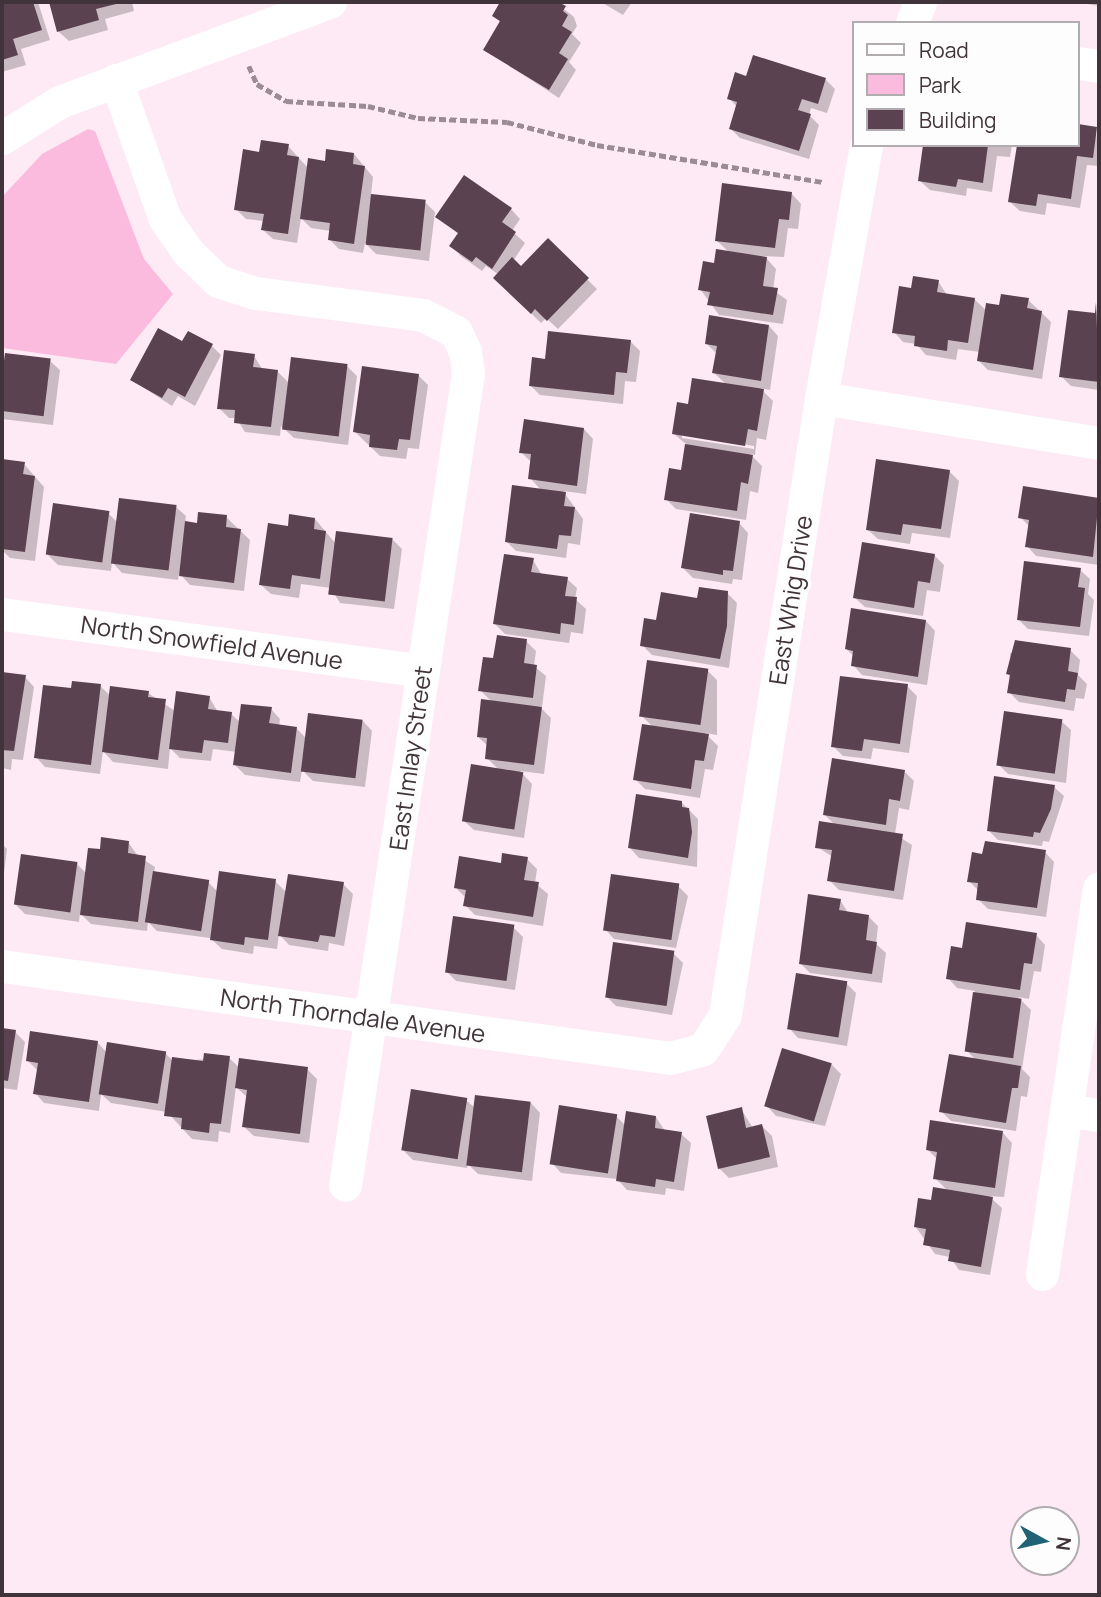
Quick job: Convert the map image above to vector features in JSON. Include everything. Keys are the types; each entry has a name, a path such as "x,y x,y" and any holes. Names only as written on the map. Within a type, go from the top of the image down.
{"street":[{"path":"2,138 59,102 330,2"},
{"path":"913,21 919,2"},
{"path":"1080,63 1099,66"},
{"name":"East Imlay Street","path":"116,80 165,219 188,253 218,281 256,293 423,315 456,332 468,373 345,1185"},
{"name":"East Whig Drive","path":"703,1049 725,1015 821,398 866,147"},
{"path":"821,398 1099,443"},
{"name":"North Snowfield Avenue","path":"2,614 423,671"},
{"path":"1042,1275 1099,888"},
{"name":"North Thorndale Avenue","path":"2,966 670,1058 703,1049"},
{"path":"1066,1110 1099,1115"}],"path":[{"path":"249,66 257,84 286,102 368,106 418,118 508,122 597,145 822,182"}],"green space":[{"path":"88,129 95,131 144,259 173,294 116,364 2,348 2,197 42,154"}],"building":[{"path":"2,2 33,2 42,30 13,39 18,55 2,60"},
{"path":"49,2 120,3 96,9 99,20 57,32"},
{"path":"500,2 558,2 566,6 563,11 568,15 562,26 572,32 559,53 568,59 549,90 483,50 500,21 492,16"},
{"path":"753,55 826,78 818,104 802,99 798,110 811,114 799,151 729,129 737,102 727,99 735,72 746,76"},
{"path":"1080,124 1097,127 1093,158 1077,156 1071,199 1038,194 1036,206 1008,202 1017,147 1080,147"},
{"path":"261,140 289,144 287,155 299,157 288,234 261,230 264,214 234,210 243,149 259,152"},
{"path":"923,147 988,147 983,183 958,179 956,187 918,181"},
{"path":"326,149 354,153 353,164 365,166 354,244 328,240 330,223 300,219 308,158 325,161"},
{"path":"464,175 512,208 502,222 516,232 492,269 476,257 472,262 449,246 458,233 435,217"},
{"path":"722,183 792,192 789,220 779,219 775,248 715,241"},
{"path":"371,194 426,200 420,250 366,245"},
{"path":"548,238 589,278 547,321 535,309 531,314 493,278 512,257 521,266"},
{"path":"716,249 767,257 763,286 778,288 773,315 707,305 710,292 698,290 703,261 714,263"},
{"path":"913,276 939,280 937,292 975,298 968,343 948,340 947,351 914,346 915,336 892,333 899,286 911,288"},
{"path":"1001,294 1029,298 1027,308 1042,311 1033,370 977,361 986,303 999,305"},
{"path":"1096,302 1099,382 1059,377 1068,310 1095,313"},
{"path":"709,315 769,325 761,381 712,373 717,346 705,344"},
{"path":"158,328 182,341 188,331 213,344 185,397 168,388 162,398 130,380"},
{"path":"548,331 631,340 627,373 616,372 614,395 529,386 532,357 545,359"},
{"path":"224,350 255,354 253,367 278,370 271,427 234,423 235,410 217,409"},
{"path":"5,353 51,359 44,416 2,411"},
{"path":"291,357 348,364 339,436 282,429"},
{"path":"362,366 419,374 410,440 399,439 397,450 369,447 370,435 353,432"},
{"path":"692,378 764,389 757,431 748,429 745,446 672,434 677,402 688,404"},
{"path":"524,419 584,428 577,486 528,479 531,454 519,453"},
{"path":"685,444 753,455 748,484 741,482 737,511 664,500 669,468 681,470"},
{"path":"2,459 25,462 23,474 35,476 25,552 2,549"},
{"path":"876,459 950,470 941,529 903,524 901,535 866,530"},
{"path":"512,485 566,492 564,506 575,507 571,536 559,535 557,549 505,542"},
{"path":"1023,486 1099,498 1093,557 1025,547 1029,520 1018,518"},
{"path":"119,498 177,505 169,571 111,564"},
{"path":"53,503 109,511 102,562 46,554"},
{"path":"198,512 227,515 226,527 241,529 234,583 179,576 185,521 197,523"},
{"path":"690,513 740,521 733,571 723,570 723,575 681,568"},
{"path":"289,514 315,518 314,529 326,531 320,579 292,575 290,589 259,585 268,523 288,526"},
{"path":"336,531 393,538 385,601 328,595"},
{"path":"862,542 935,554 930,583 918,581 914,608 853,598"},
{"path":"504,554 534,558 531,572 568,577 565,596 577,597 574,625 561,623 560,634 493,624"},
{"path":"1024,561 1081,568 1078,587 1085,588 1080,627 1017,620"},
{"path":"699,587 728,591 727,626 720,659 640,646 644,618 656,620 661,592 697,598"},
{"path":"851,608 926,620 918,677 851,666 853,651 845,649"},
{"path":"497,635 527,639 524,663 537,665 533,698 478,691 483,657 493,658"},
{"path":"1015,640 1071,648 1068,671 1078,673 1075,690 1067,689 1065,702 1007,693 1010,675 1006,674"},
{"path":"647,660 708,669 700,725 639,716"},
{"path":"2,672 26,675 14,751 2,750"},
{"path":"840,676 908,684 900,744 864,739 862,751 831,747"},
{"path":"72,681 101,684 91,765 34,758 43,685 71,688"},
{"path":"110,686 149,691 148,697 166,699 158,760 102,752"},
{"path":"176,691 210,696 208,709 232,712 228,743 204,740 202,753 169,749"},
{"path":"481,699 542,707 534,765 485,759 487,738 477,737"},
{"path":"241,704 272,707 269,723 297,727 291,773 233,765"},
{"path":"1004,711 1062,719 1055,774 996,765"},
{"path":"308,713 363,720 355,778 301,772"},
{"path":"642,724 709,734 704,761 695,760 691,789 633,780"},
{"path":"832,758 905,770 900,801 889,799 886,825 823,815"},
{"path":"471,764 523,772 514,830 462,821"},
{"path":"994,776 1055,785 1051,809 1040,833 1034,832 1033,837 987,831"},
{"path":"636,794 682,801 682,807 689,808 692,832 688,858 628,848"},
{"path":"819,821 903,834 894,891 827,881 832,850 815,848"},
{"path":"101,837 129,841 128,853 146,856 138,922 80,915 88,848 100,849"},
{"path":"985,841 1046,850 1037,908 976,900 978,883 967,882 972,852 982,854"},
{"path":"502,853 528,857 524,880 539,882 533,917 463,906 466,890 454,888 459,856 501,863"},
{"path":"21,854 77,862 70,912 14,905"},
{"path":"153,871 209,880 201,931 145,922"},
{"path":"219,871 276,879 268,940 245,937 244,945 210,940"},
{"path":"288,874 344,882 335,937 320,935 318,942 278,936"},
{"path":"611,874 679,884 671,940 603,930"},
{"path":"808,894 841,899 839,910 869,915 866,940 877,942 872,974 799,964"},
{"path":"453,916 514,925 506,981 445,972"},
{"path":"966,922 1037,933 1032,964 1024,963 1020,990 946,979 951,946 962,948"},
{"path":"613,942 674,951 667,1006 605,997"},
{"path":"796,973 847,981 838,1037 787,1029"},
{"path":"973,992 1022,999 1013,1058 965,1051"},
{"path":"2,1028 16,1030 8,1081 2,1080"},
{"path":"30,1031 98,1041 89,1102 33,1094 38,1063 26,1061"},
{"path":"107,1042 166,1051 158,1104 99,1094"},
{"path":"782,1048 832,1063 814,1122 764,1106"},
{"path":"204,1053 230,1056 221,1124 210,1123 209,1133 181,1129 182,1118 164,1116 172,1057 203,1061"},
{"path":"949,1054 1021,1066 1018,1088 1012,1088 1006,1123 939,1112"},
{"path":"239,1058 308,1067 300,1134 242,1127 247,1090 235,1088"},
{"path":"411,1089 467,1098 458,1159 401,1150"},
{"path":"475,1095 531,1102 522,1172 466,1165"},
{"path":"559,1105 617,1114 608,1173 550,1164"},
{"path":"742,1107 746,1128 762,1124 770,1157 718,1169 706,1116"},
{"path":"626,1111 656,1116 655,1128 682,1132 674,1182 656,1179 655,1187 616,1181"},
{"path":"930,1120 1003,1131 995,1188 933,1179 937,1152 926,1150"},
{"path":"933,1187 993,1197 981,1267 948,1261 950,1250 923,1245 926,1229 914,1227 918,1198 931,1200"}]}
